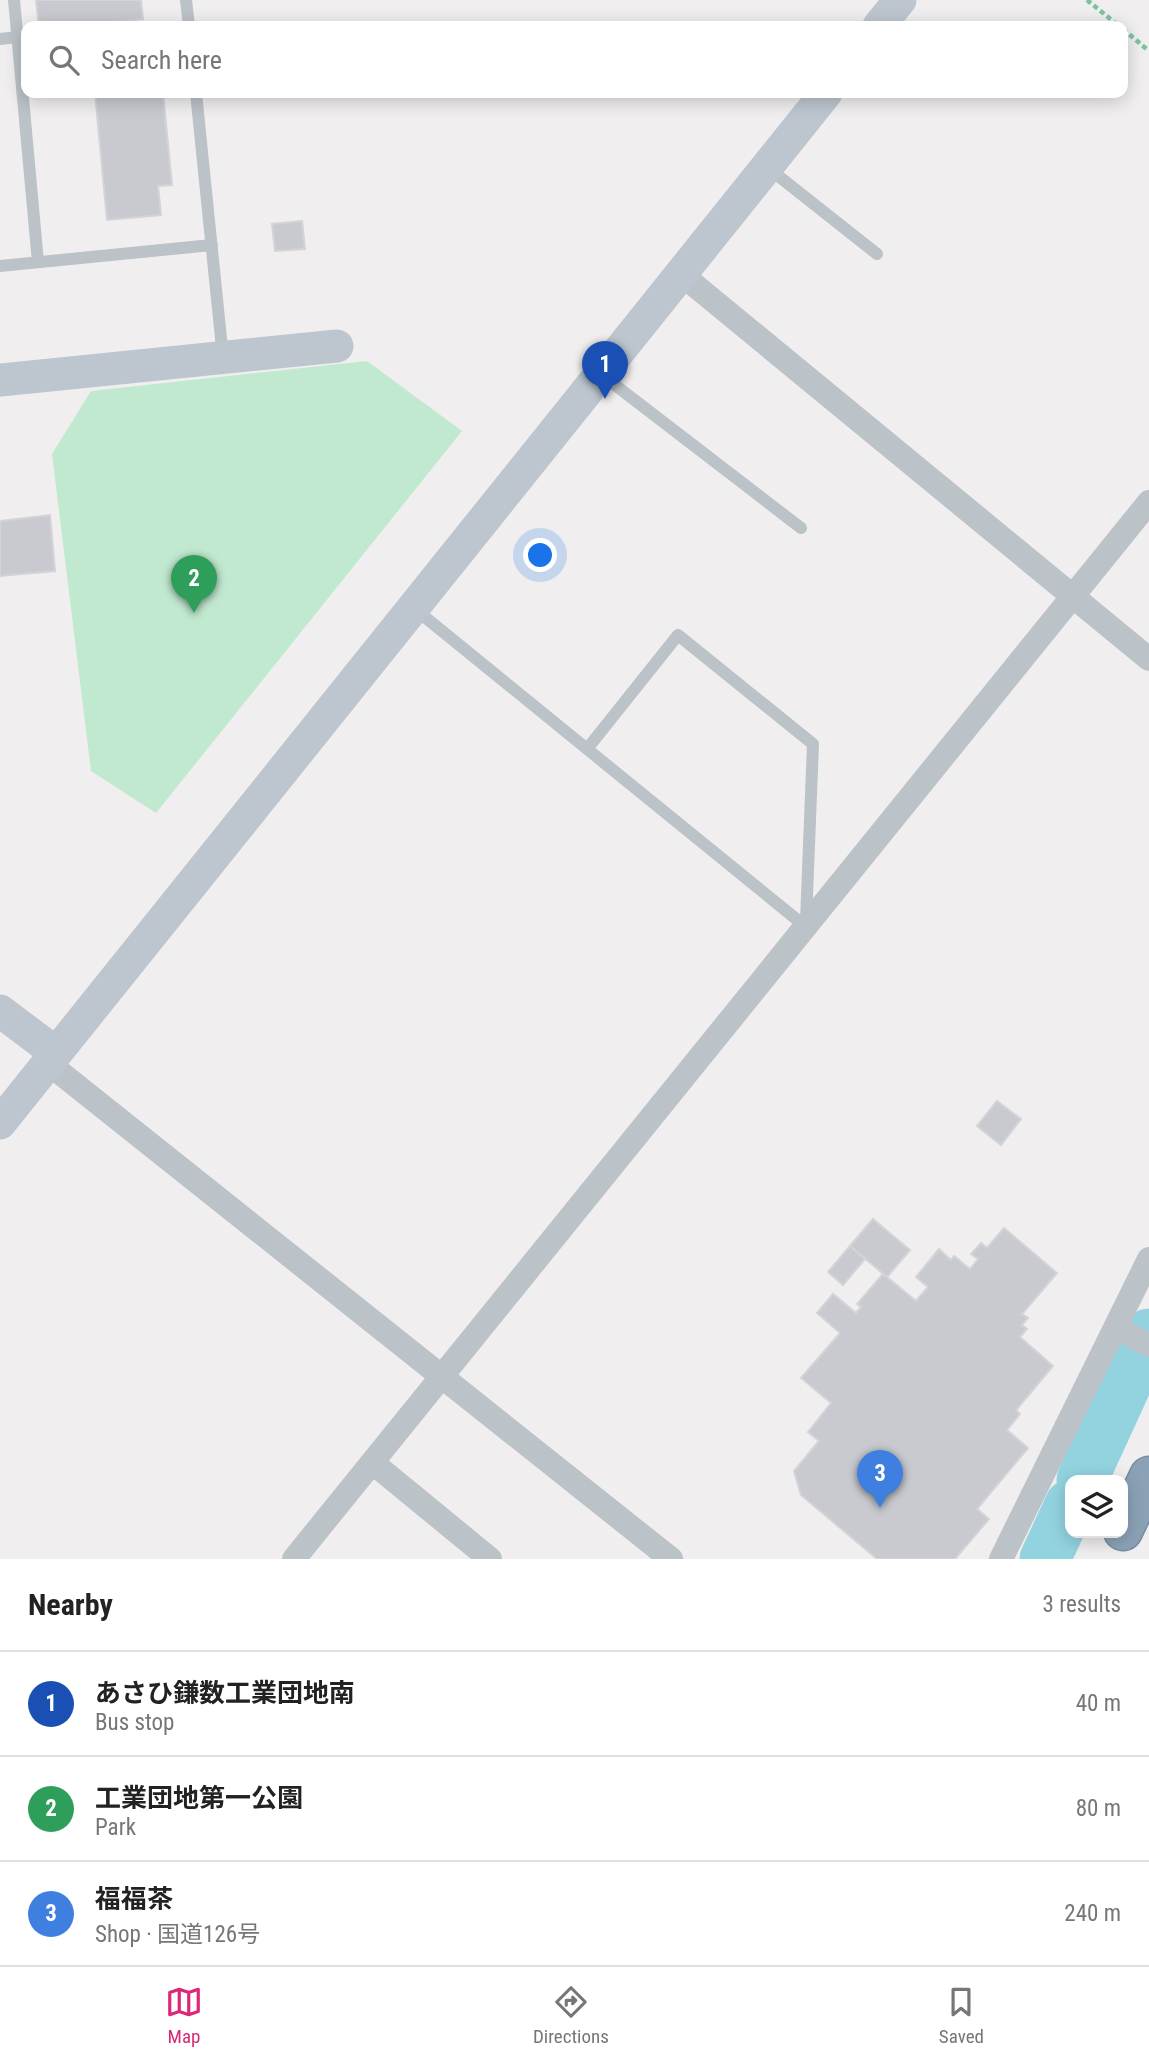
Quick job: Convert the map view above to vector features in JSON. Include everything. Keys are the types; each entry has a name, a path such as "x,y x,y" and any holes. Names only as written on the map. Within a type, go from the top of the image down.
{"highway":[{"path":"1128,1520 1149,1476"},
{"path":"1110,1559 1119,1538"}],"street":[{"path":"883,21 900,0"},
{"path":"0,1123 822,98"},
{"path":"681,274 1149,659"},
{"path":"0,380 337,346"},
{"path":"294,1559 1149,502"},
{"path":"0,1011 52,1058 671,1559"},
{"path":"1001,1559 1149,1259"},
{"path":"1116,1328 1149,1345"},
{"path":"373,1463 490,1559"}],"lane":[{"path":"0,39 21,46 14,0"},
{"path":"186,0 188,21"},
{"path":"25,98 38,262"},
{"path":"197,98 223,358"},
{"path":"766,167 877,254"},
{"path":"0,266 212,245"},
{"path":"601,374 801,528"},
{"path":"413,608 806,927"},
{"path":"587,749 678,635 813,744 806,927"}],"path":[{"path":"1087,0 1112,21"},
{"path":"1128,34 1149,51"}],"green space":[{"path":"367,361 462,431 156,813 91,771 52,454 91,391"}],"building":[{"path":"36,0 141,0 143,19 38,21"},
{"path":"95,98 163,98 172,185 158,186 161,215 107,220"},
{"path":"302,221 305,249 275,251 272,224"},
{"path":"50,515 55,571 0,576 0,521"},
{"path":"997,1101 1021,1119 1001,1145 977,1126"},
{"path":"873,1219 910,1250 887,1277 850,1246"},
{"path":"1004,1228 1057,1273 1022,1314 1028,1318 1022,1325 1027,1329 1020,1337 1053,1366 1016,1410 1020,1414 1007,1430 1028,1448 977,1509 989,1519 955,1559 877,1559 801,1495 794,1471 819,1441 808,1432 831,1403 801,1378 840,1333 817,1313 833,1294 856,1313 861,1307 857,1304 883,1274 916,1301 928,1287 916,1277 939,1249 951,1260 954,1256 970,1269 978,1259 971,1254 981,1243 987,1248"},
{"path":"850,1246 865,1259 843,1285 828,1272"}],"waterway":[{"path":"1084,1475 1149,1334"},
{"path":"1045,1559 1065,1516"}],"place":[{"name":"あさひ鎌数工業団地南","path":"605,399"},
{"name":"工業団地第一公園","path":"194,613"},
{"name":"福福茶","path":"880,1508"}]}
